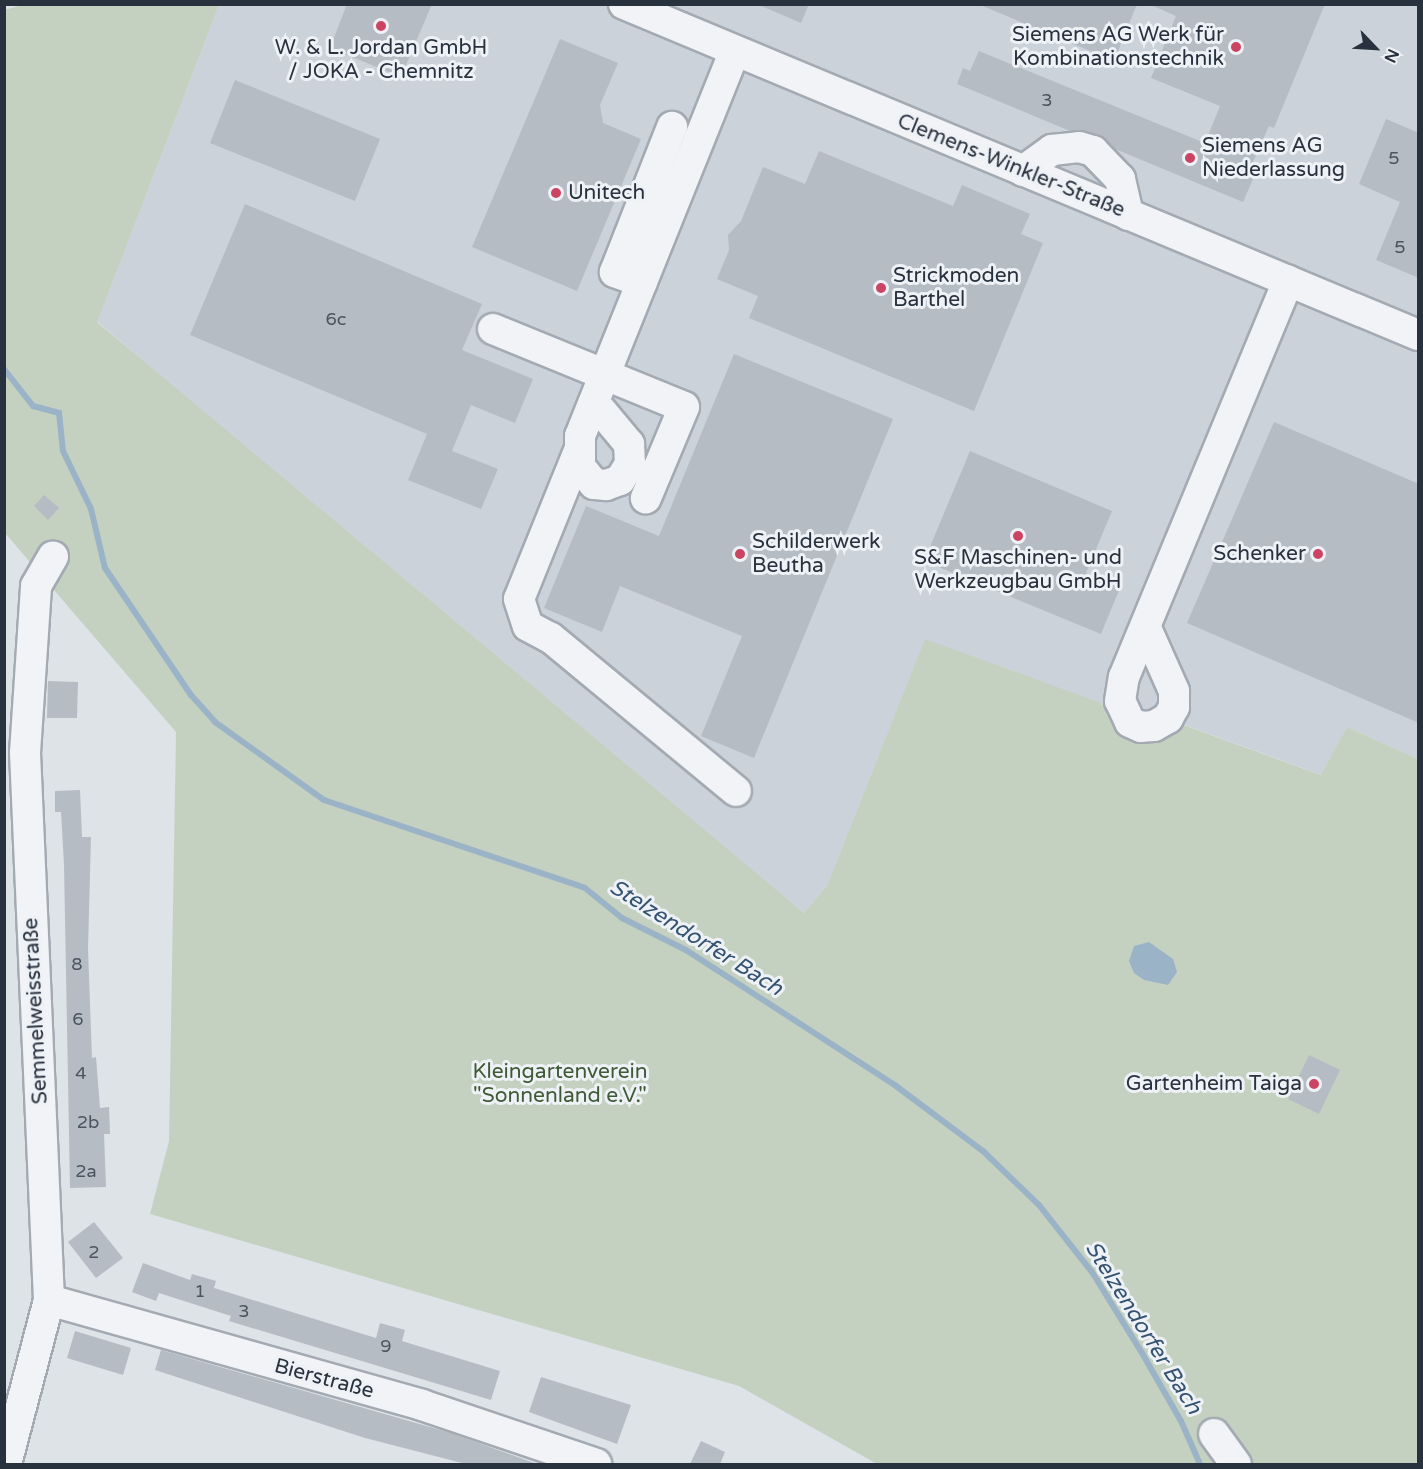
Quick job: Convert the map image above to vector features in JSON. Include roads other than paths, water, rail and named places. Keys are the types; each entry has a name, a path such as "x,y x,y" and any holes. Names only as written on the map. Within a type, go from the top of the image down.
{"street":[{"name":"Clemens-Winkler-Straße","path":"624,4 1419,334"},
{"path":"735,51 594,402 578,453 519,599 528,626 551,638 736,790"},
{"path":"642,282 615,272 672,127"},
{"path":"1023,171 1052,150 1079,147 1093,151 1120,178 1128,214"},
{"path":"1146,628 1288,280"},
{"path":"494,329 684,407 646,498"},
{"path":"578,453 580,467 594,484 621,480 630,464 629,444 594,402"},
{"name":"Semmelweisstraße","path":"6,1464 49,1300 25,753 36,586 53,556"},
{"name":"Bierstraße","path":"49,1300 422,1405 596,1464"},
{"path":"1214,1434 1236,1464"}],"water":[{"path":"1149,942 1173,959 1177,972 1168,985 1144,980 1134,973 1129,961 1134,946"}],"waterway":[{"name":"Stelzendorfer Bach","path":"4,369 33,406 59,413 63,451 91,509 105,568 191,695 215,722 324,800 585,888 622,918 686,950 896,1086 983,1151 1039,1205 1092,1272 1181,1421 1200,1464"}],"place":[{"name":"W. & L. Jordan GmbH / JOKA - Chemnitz","path":"381,26"},
{"name":"Siemens AG Werk für Kombinationstechnik","path":"1236,47"},
{"name":"Siemens AG Niederlassung","path":"1190,158"},
{"name":"Unitech","path":"556,193"},
{"name":"Strickmoden Barthel","path":"881,288"},
{"name":"S&F Maschinen- und Werkzeugbau GmbH","path":"1018,536"},
{"name":"Schilderwerk Beutha","path":"740,554"},
{"name":"Schenker","path":"1318,554"},
{"name":"Gartenheim Taiga","path":"1314,1084"}],"park label":[{"name":"Kleingartenverein \"Sonnenland e.V.\"","path":"560,1084"}]}
